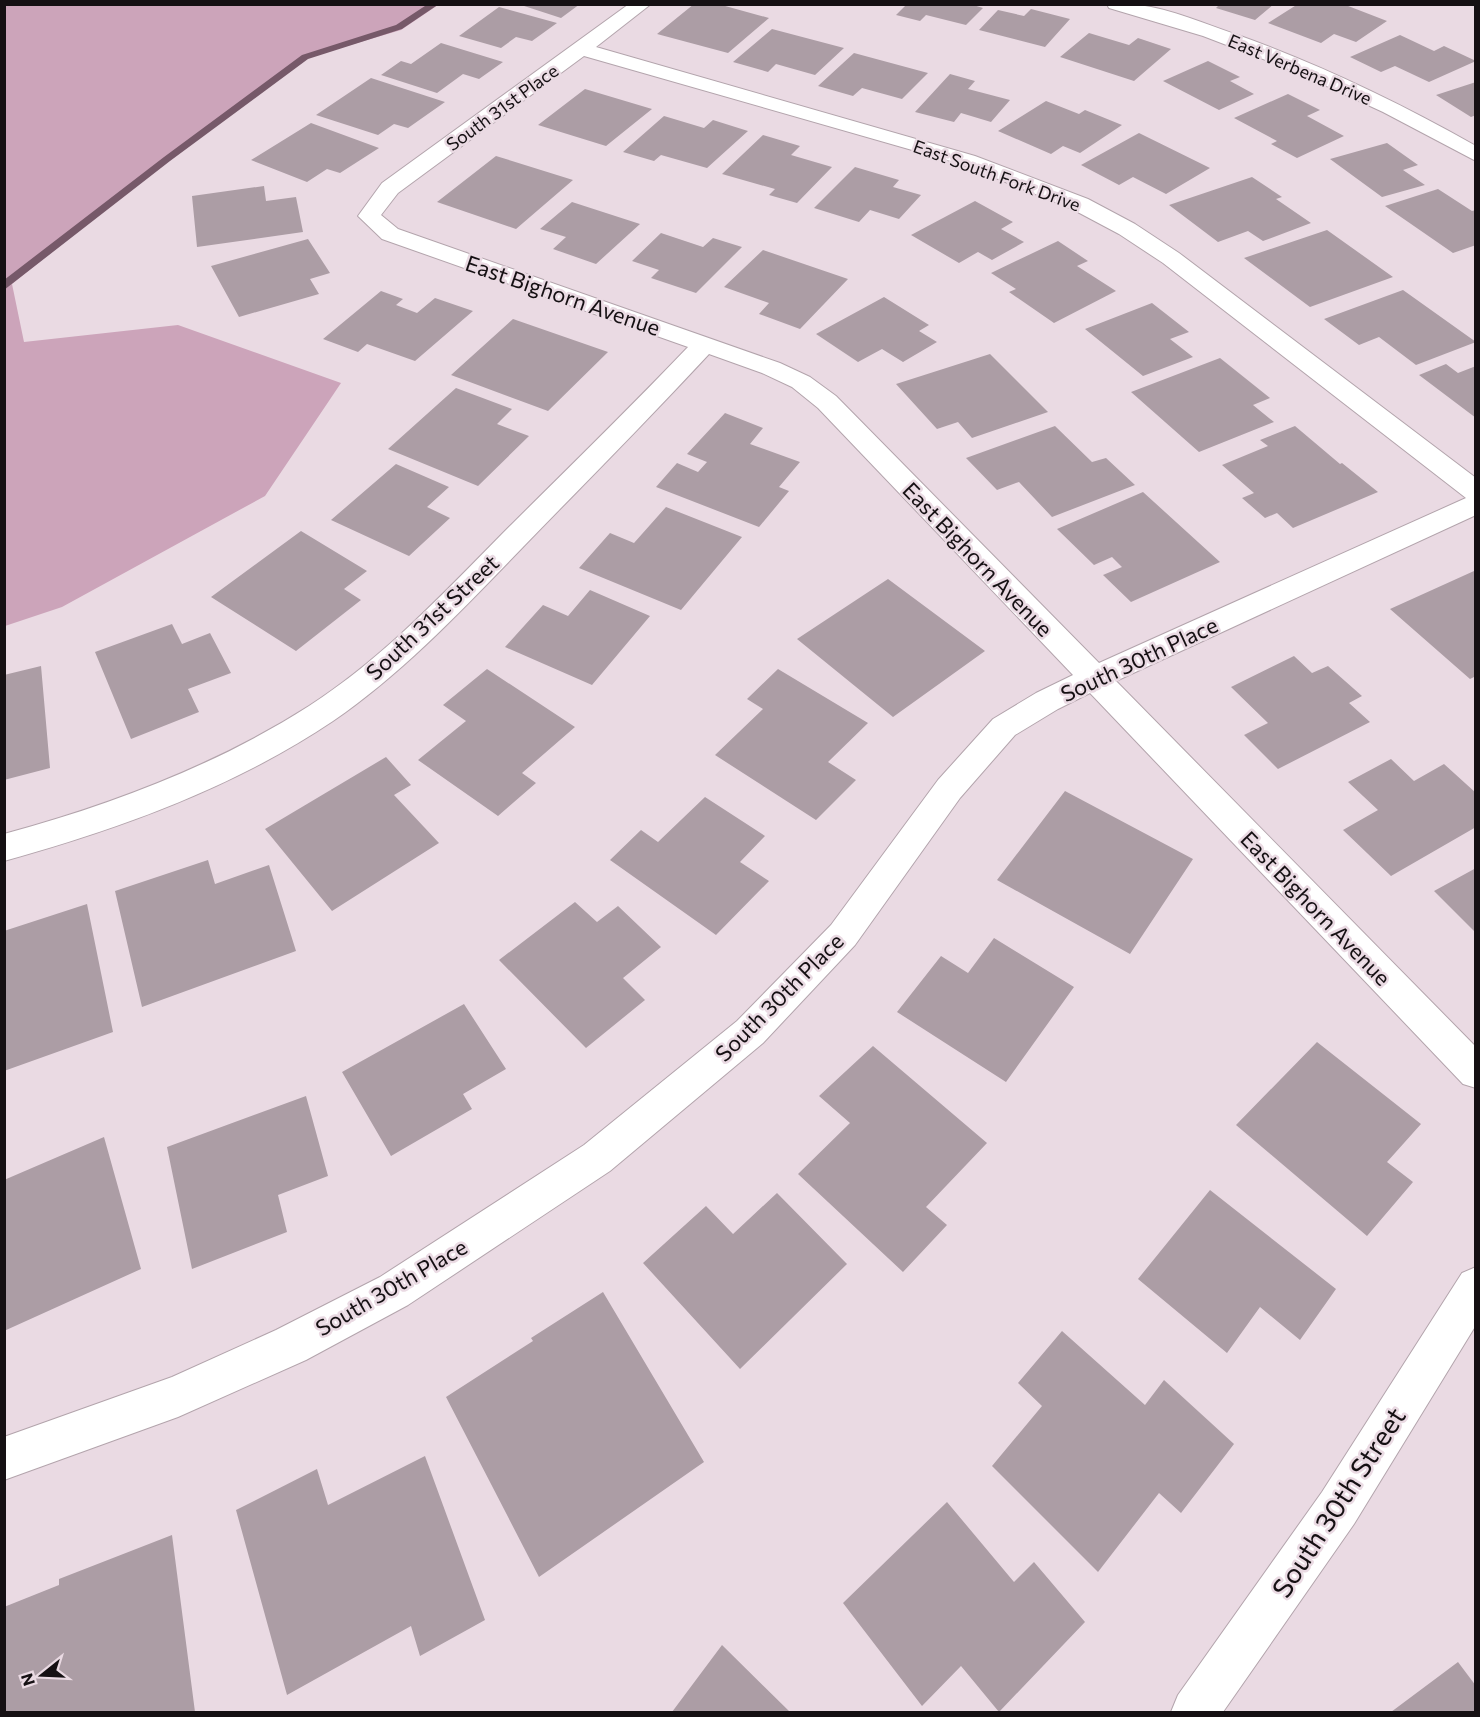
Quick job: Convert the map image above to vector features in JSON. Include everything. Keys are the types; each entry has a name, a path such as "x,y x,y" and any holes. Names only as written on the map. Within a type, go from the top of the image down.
{"street":[{"name":"South 31st Place","path":"369,216 390,188 642,4"},
{"name":"East Verbena Drive","path":"1116,4 1214,34 1299,66 1388,106 1476,155"},
{"name":"East South Fork Drive","path":"582,49 930,148 1026,181 1080,204 1127,229 1171,258 1476,492"},
{"name":"East Bighorn Avenue","path":"369,216 390,234 771,368 801,382 827,402 1476,1072"},
{"name":"South 31st Street","path":"4,848 91,822 222,769 242,760 328,708 369,678 428,627 704,345"},
{"name":"South 30th Place","path":"4,1459 178,1396 291,1345 394,1291 597,1158 750,1032 836,943 949,789 1005,727 1047,701 1476,504"},
{"name":"South 30th Street","path":"1195,1713 1338,1508 1476,1287"}],"shaded area":[{"path":"4,5 438,5 401,30 303,59 154,170 12,284 24,342 178,325 341,383 265,496 62,607 5,626"}],"building":[{"path":"518,4 580,4 561,18"},
{"path":"694,4 718,4 769,18 728,53 657,34"},
{"path":"907,4 970,4 983,8 966,25 926,15 920,21 896,15"},
{"path":"1220,4 1274,4 1255,20 1216,8"},
{"path":"1298,4 1343,4 1387,21 1356,42 1334,34 1321,43 1268,23"},
{"path":"499,7 557,23 532,41 516,37 501,48 459,36"},
{"path":"1031,9 1070,19 1045,47 979,30 998,10 1024,16"},
{"path":"772,29 844,48 815,75 776,64 768,72 733,62"},
{"path":"1089,33 1129,45 1138,38 1171,49 1134,81 1060,57"},
{"path":"1400,35 1434,51 1444,46 1476,61 1429,82 1395,66 1381,72 1350,57"},
{"path":"441,43 503,62 479,79 463,74 437,93 381,75 401,61 411,64"},
{"path":"854,53 928,73 902,99 862,88 853,96 818,86"},
{"path":"1208,61 1240,77 1230,81 1254,94 1219,110 1163,81"},
{"path":"950,74 975,81 968,89 1010,100 991,122 961,113 954,122 915,112"},
{"path":"371,78 445,102 408,128 394,124 378,135 316,115"},
{"path":"1476,82 1476,115 1471,117 1436,95"},
{"path":"585,89 652,109 606,146 538,125"},
{"path":"1288,94 1320,110 1307,116 1344,136 1297,158 1271,144 1277,141 1234,118"},
{"path":"1046,101 1079,114 1085,110 1122,125 1080,153 1063,146 1051,154 998,131"},
{"path":"664,116 704,128 713,120 748,131 707,168 661,155 654,161 623,152"},
{"path":"311,123 379,148 340,173 327,169 307,182 251,160"},
{"path":"1139,133 1210,168 1166,194 1133,177 1119,185 1081,165"},
{"path":"763,135 800,146 791,155 832,167 797,203 769,195 775,189 722,174"},
{"path":"1387,143 1418,165 1403,170 1425,185 1382,197 1330,159"},
{"path":"496,156 573,180 516,229 437,202"},
{"path":"855,167 899,180 893,187 921,195 899,219 870,210 859,222 814,208"},
{"path":"1252,177 1282,197 1276,199 1311,223 1263,241 1248,231 1218,242 1169,205"},
{"path":"264,186 266,201 296,197 303,232 197,247 192,196"},
{"path":"1438,189 1472,211 1476,210 1476,245 1453,253 1385,206"},
{"path":"975,201 1013,222 1001,229 1024,242 992,260 978,252 959,263 911,235"},
{"path":"572,202 640,224 596,264 553,249 566,237 540,229"},
{"path":"1327,230 1393,277 1310,307 1244,258"},
{"path":"661,233 703,247 713,238 742,247 696,293 651,278 659,270 632,261"},
{"path":"308,239 330,273 310,279 319,294 239,317 211,266"},
{"path":"1058,241 1088,261 1077,266 1116,291 1054,323 1009,292 1016,289 991,273"},
{"path":"763,250 848,279 800,329 759,314 769,303 724,287"},
{"path":"1403,290 1476,342 1416,365 1379,337 1359,345 1324,319"},
{"path":"381,291 403,299 396,305 417,313 435,298 473,311 415,361 367,344 358,352 323,339"},
{"path":"884,297 929,325 919,331 937,342 903,362 882,349 858,362 816,334"},
{"path":"1152,303 1189,332 1170,339 1193,357 1143,376 1085,329"},
{"path":"513,319 608,352 548,411 451,375"},
{"path":"990,354 1048,412 972,438 958,422 937,429 896,384"},
{"path":"1220,358 1270,398 1253,405 1274,422 1199,452 1131,392"},
{"path":"1446,364 1458,373 1476,366 1476,418 1419,375"},
{"path":"456,388 512,409 497,424 529,436 478,486 388,449"},
{"path":"725,413 763,428 750,444 800,462 779,487 789,491 759,527 656,487 677,463 698,472 707,462 687,454"},
{"path":"1055,426 1092,462 1106,458 1135,485 1052,517 1019,482 997,490 966,458"},
{"path":"1295,426 1378,492 1293,528 1277,513 1265,518 1242,498 1254,493 1222,465 1268,446 1260,440"},
{"path":"396,464 449,487 427,507 450,518 409,556 331,520"},
{"path":"1143,492 1220,562 1131,602 1103,575 1122,567 1112,557 1094,565 1057,529"},
{"path":"666,507 742,537 681,610 579,568 610,533 634,543"},
{"path":"301,531 367,571 344,589 361,600 296,651 211,597"},
{"path":"1474,571 1476,676 1470,679 1390,609"},
{"path":"888,579 985,651 893,717 797,639"},
{"path":"590,590 650,616 592,685 505,647 543,605 568,616"},
{"path":"172,624 182,644 210,633 231,673 188,689 199,712 131,739 95,652"},
{"path":"1294,656 1312,673 1328,666 1362,696 1349,703 1370,722 1278,769 1244,735 1268,723 1231,687"},
{"path":"41,666 50,768 4,780 4,675"},
{"path":"487,669 575,727 522,773 536,783 498,816 418,760 466,721 443,705"},
{"path":"778,669 868,723 828,762 856,780 816,820 715,755 763,709 747,699"},
{"path":"386,757 411,785 394,795 439,843 332,911 265,829"},
{"path":"1391,759 1414,781 1444,764 1476,793 1476,827 1391,876 1343,830 1378,810 1348,782"},
{"path":"1065,791 1193,859 1130,954 997,880"},
{"path":"705,797 765,836 740,862 769,881 716,935 610,860 641,830 658,842"},
{"path":"208,860 215,884 269,865 296,951 142,1007 115,891"},
{"path":"1476,868 1476,933 1434,891"},
{"path":"575,902 597,922 618,906 661,947 623,978 645,1000 586,1048 499,960"},
{"path":"87,904 113,1032 4,1071 4,931"},
{"path":"994,938 1074,987 1006,1082 897,1012 941,956 968,973"},
{"path":"464,1004 506,1069 463,1094 472,1109 391,1156 342,1072"},
{"path":"1317,1042 1421,1124 1387,1162 1413,1182 1367,1236 1236,1125"},
{"path":"873,1046 987,1143 926,1207 947,1225 903,1272 798,1174 850,1123 819,1096"},
{"path":"306,1096 328,1176 278,1195 287,1232 192,1269 167,1147"},
{"path":"104,1137 141,1269 4,1331 4,1180"},
{"path":"1210,1190 1336,1289 1300,1340 1260,1307 1227,1353 1138,1279"},
{"path":"777,1193 847,1264 740,1369 643,1263 706,1206 733,1234"},
{"path":"603,1292 704,1462 539,1577 446,1397 533,1341 531,1338"},
{"path":"1062,1331 1145,1405 1164,1380 1234,1444 1181,1513 1159,1493 1098,1572 992,1466 1042,1406 1018,1383"},
{"path":"425,1456 485,1620 420,1656 411,1626 287,1695 236,1510 317,1469 328,1505"},
{"path":"947,1502 1014,1582 1034,1562 1085,1622 999,1712 961,1666 922,1706 843,1603"},
{"path":"172,1535 195,1712 4,1712 4,1607 59,1585 59,1579"},
{"path":"722,1645 790,1712 672,1712"},
{"path":"1458,1662 1476,1686 1476,1712 1391,1712"}],"waterway":[{"path":"4,287 167,159 305,57 399,27 435,4"}]}
